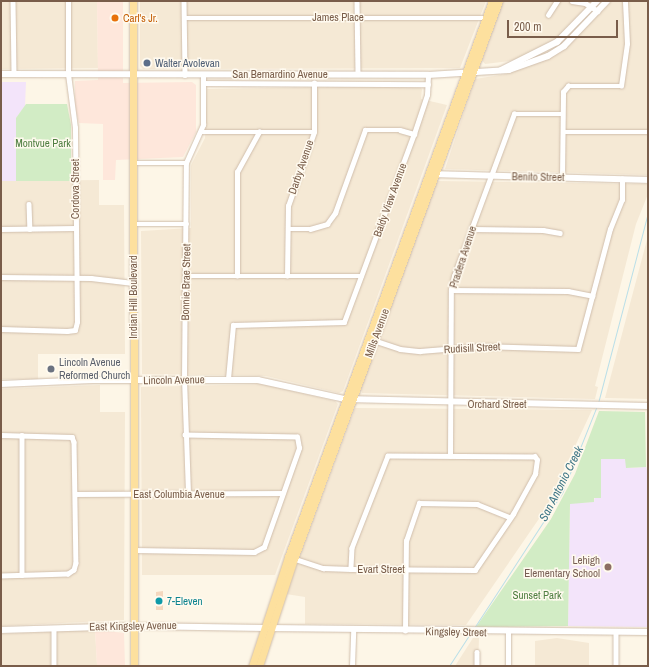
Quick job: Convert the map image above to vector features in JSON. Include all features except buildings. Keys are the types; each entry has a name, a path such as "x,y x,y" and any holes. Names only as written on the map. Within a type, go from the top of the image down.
{"main road":[{"name":"Indian Hill Boulevard","path":"133,1 134,666"},
{"name":"Mills Avenue","path":"489,18 492,1"},
{"name":"Mills Avenue","path":"252,666 268,628 291,558 467,74 489,18 498,1"},
{"path":"501,70 558,42 598,1"},
{"path":"501,70 509,70 548,56 577,35 607,1"},
{"name":"San Bernardino Avenue","path":"1,74 428,75 467,74 501,70"},
{"name":"Mills Avenue","path":"259,666 268,628"},
{"name":"Kingsley Street","path":"268,628 508,633 648,632"}],"street":[{"path":"13,1 14,74"},
{"name":"Cordova Street","path":"1,329 75,330 75,128 68,74 68,1"},
{"path":"184,1 185,75"},
{"path":"357,1 358,74"},
{"path":"548,15 552,4 557,1"},
{"path":"572,1 598,11"},
{"path":"562,178 562,114 565,88 621,86 627,44 625,1"},
{"name":"James Place","path":"184,18 489,18"},
{"name":"Bonnie Brae Street","path":"188,494 184,380 187,276 186,163 201,132 203,75"},
{"name":"Baldy View Avenue","path":"228,379 233,325 344,322 414,134 428,84 428,75"},
{"name":"Darby Avenue","path":"287,276 288,229 292,191 314,132 314,83"},
{"path":"203,84 428,84"},
{"name":"Pradera Avenue","path":"450,456 451,290 471,229 514,114 562,114"},
{"path":"288,229 310,229 327,224 335,213 365,130 400,130 414,134"},
{"path":"201,132 314,132"},
{"path":"237,276 238,172 259,132"},
{"path":"563,132 648,132"},
{"path":"133,164 186,163"},
{"name":"Benito Street","path":"432,173 491,177 648,180"},
{"path":"451,290 568,291 593,296 610,229 622,200 622,179"},
{"path":"29,204 30,229"},
{"path":"133,224 187,224"},
{"path":"1,229 76,228"},
{"path":"471,229 543,230 560,233"},
{"path":"187,276 362,276"},
{"path":"1,277 76,277 133,283"},
{"name":"Rudisill Street","path":"371,339 406,350 451,349 481,346 578,349 593,296"},
{"name":"Lincoln Avenue","path":"1,384 228,379 272,382 349,399"},
{"name":"Orchard Street","path":"349,399 450,403 596,404 648,406"},
{"path":"1,435 72,437 74,442 75,494 74,570 68,574 1,576"},
{"path":"22,435 22,575"},
{"path":"134,550 261,551 299,448 297,437 185,435"},
{"path":"351,569 352,548 388,456 535,457 537,460 535,474 510,517 477,504 419,503 406,541 405,631"},
{"name":"East Columbia Avenue","path":"75,494 282,493"},
{"name":"Evart Street","path":"291,558 322,568 475,570 510,517"},
{"name":"East Kingsley Avenue","path":"1,630 134,626 268,628"},
{"path":"54,628 54,666"},
{"path":"352,666 353,630"},
{"path":"616,632 616,666"},
{"path":"508,633 508,666"},
{"path":"476,652 477,666"}],"shaded area":[{"path":"1,1 97,1 98,68 1,69"},
{"path":"97,1 123,1 123,83 192,82 196,85 196,132 183,157 116,160 115,180 103,180 103,124 79,123 75,107 75,81 98,80"},
{"path":"140,1 486,1 460,68 143,69 140,66"},
{"path":"503,1 593,1 558,37 535,52 510,61 485,64 482,60"},
{"path":"612,1 648,1 648,175 445,169 475,79 506,74 564,49"},
{"path":"1,82 26,82 25,106 16,118 16,181 1,181"},
{"path":"419,86 422,89 421,99 447,105 343,391 339,393 266,376 142,374 141,231 191,228 191,165 205,138 207,89"},
{"path":"99,180 99,205 124,205 125,354 38,354 38,379 1,379 1,181"},
{"path":"437,181 648,184 648,194 636,224 595,386 598,387 595,399 362,393 361,388"},
{"path":"648,236 648,399 605,398"},
{"path":"262,384 335,401 338,404 275,575 142,575 141,387"},
{"path":"100,385 100,412 125,412 124,620 1,626 1,389"},
{"path":"355,408 592,410 545,510 466,625 305,624 305,597 286,594"},
{"name":"Lehigh Elementary School","path":"601,459 626,459 627,468 646,467 648,473 647,627 568,626 570,503 594,502"},
{"path":"95,630 97,665 1,666 1,634"},
{"path":"95,630 124,633 125,666 80,666 97,665"},
{"path":"473,638 479,638 478,666 455,666"},
{"path":"557,638 589,643 589,666 535,666 535,641"}],"green space":[{"name":"Montvue Park","path":"26,104 67,104 71,125 71,181 16,181 16,118"},
{"name":"Sunset Park","path":"599,411 645,412 646,467 626,468 625,459 601,459 601,498 594,498 594,502 570,504 568,626 476,627 551,519 575,474"}],"waterway":[{"name":"San Antonio Creek","path":"598,403 648,212"},
{"name":"San Antonio Creek","path":"474,628 562,493 596,408"},
{"name":"San Antonio Creek","path":"449,666 471,632"}],"place":[{"name":"Carl's Jr.","path":"115,18"},
{"name":"Walter Avolevan","path":"147,63"},
{"name":"Lincoln Avenue Reformed Church","path":"51,369"},
{"name":"Lehigh Elementary School","path":"608,567"},
{"name":"7-Eleven","path":"159,601"}]}
